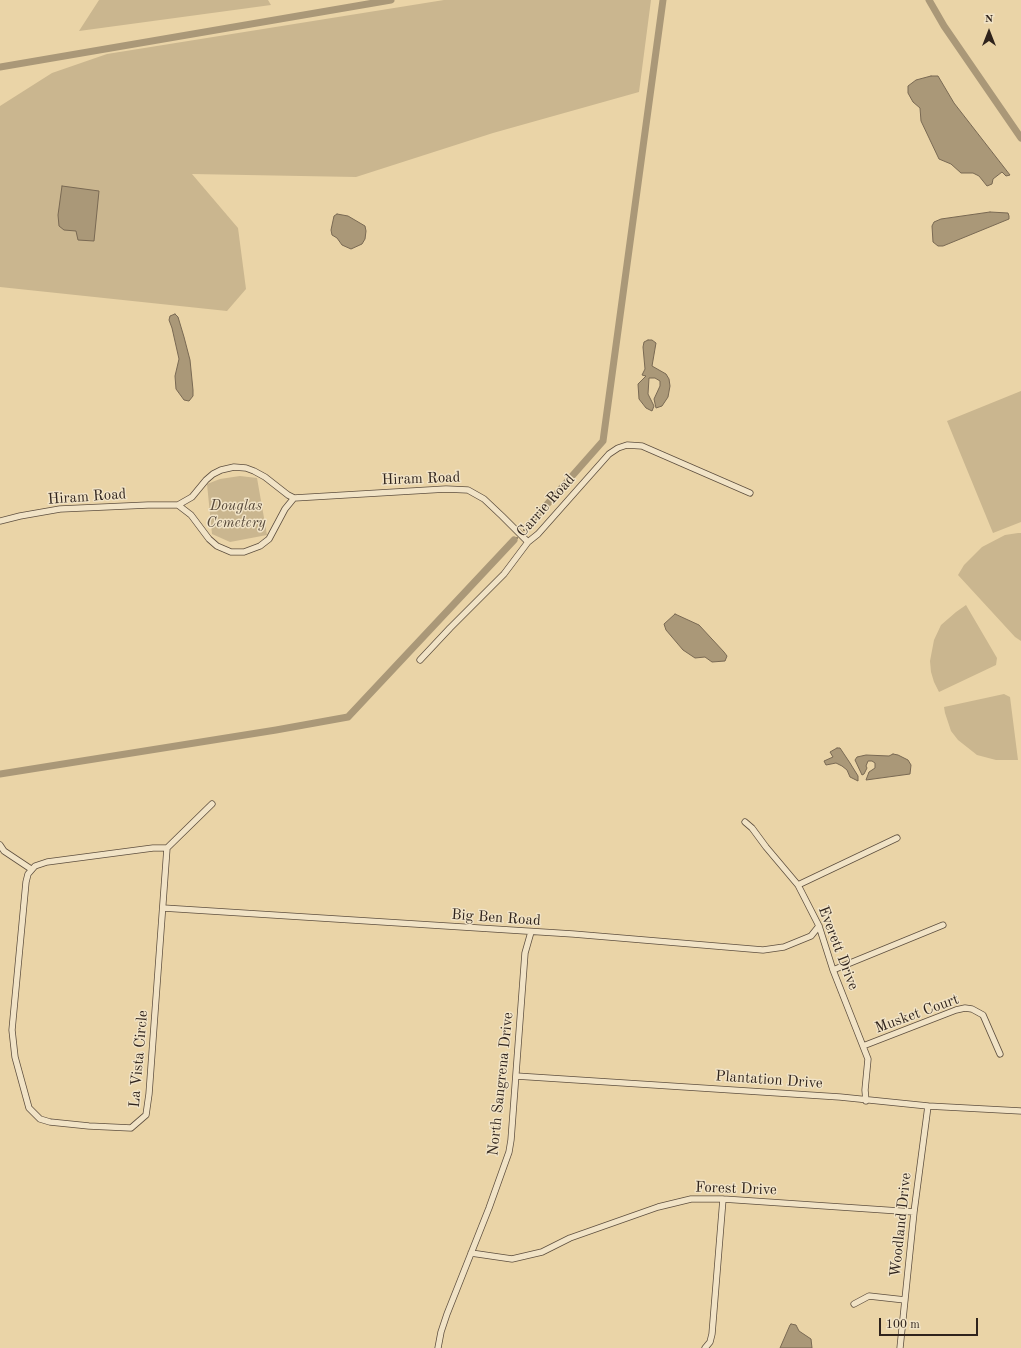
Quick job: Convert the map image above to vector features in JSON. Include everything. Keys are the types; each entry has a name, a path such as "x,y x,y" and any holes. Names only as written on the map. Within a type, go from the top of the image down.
{"street":[{"name":"Carrie Road","path":"420,660 504,574 528,542 538,534 609,454 618,448 627,445 642,446 750,493"},
{"path":"234,467 246,468 254,471 294,498 285,509 269,539 260,546 244,552 231,552 217,546 209,539 191,515 178,505 192,497 206,480 214,474 221,470 234,467"},
{"name":"Hiram Road","path":"294,498 446,489 468,490 484,499 528,542"},
{"name":"Hiram Road","path":"0,521 60,509 148,504 178,505"},
{"path":"0,845 2,850 31,869 47,862 130,850 167,848 212,804"},
{"name":"Everett Drive","path":"745,822 752,828 798,885 819,926 833,970 868,1059 865,1090 866,1100"},
{"path":"798,885 897,838"},
{"name":"La Vista Circle","path":"31,869 26,882 12,1030 15,1057 29,1108 40,1119 50,1122 131,1128 146,1115 149,1094 167,848"},
{"name":"Big Ben Road","path":"163,908 574,934 764,950 784,947 812,936 819,926"},
{"path":"833,970 943,925"},
{"name":"North Sangrena Drive","path":"438,1348 447,1314 509,1152 525,954 531,932"},
{"name":"Musket Court","path":"863,1046 956,1010 965,1008 972,1009 983,1015 1000,1054"},
{"name":"Plantation Drive","path":"516,1076 840,1097 928,1106 1021,1111"},
{"name":"Woodland Drive","path":"900,1348 914,1212 928,1106"},
{"name":"Forest Drive","path":"471,1253 512,1259 542,1252 570,1238 672,1203 691,1199 723,1199 914,1212"},
{"path":"705,1348 710,1342 712,1334 723,1199"},
{"path":"854,1304 869,1296 905,1300"}],"green space":[{"path":"99,0 268,0 271,5 79,31"},
{"path":"444,0 651,0 639,92 493,133 356,177 192,174 238,228 246,289 227,311 0,287 0,106 52,73 107,54"},
{"path":"1021,391 1021,522 993,533 947,421"},
{"name":"Douglas Cemetery","path":"240,476 257,478 267,535 230,542 212,534 207,484 220,479"},
{"path":"1021,533 1021,641 1015,637 958,575 964,565 982,547 1005,535"},
{"path":"966,605 997,658 996,665 939,692 931,672 930,661 934,640 941,625"},
{"path":"1004,694 1010,697 1018,760 996,760 977,755 958,740 951,731 945,713 944,707"}],"shaded area":[{"path":"931,76 938,76 954,103 1010,175 1006,176 1002,172 993,179 992,184 987,186 979,176 973,173 961,173 951,164 939,159 921,121 920,108 913,102 908,93 908,86 916,80"},
{"path":"62,186 99,191 94,241 78,240 76,231 64,230 59,226 58,215"},
{"path":"990,212 1008,213 1009,219 943,246 938,246 933,242 932,226 934,222 941,219"},
{"path":"337,214 348,216 365,226 365,239 362,244 351,249 342,245 337,238 332,235 331,230 334,216"},
{"path":"175,314 178,317 190,360 193,396 189,401 184,400 176,389 175,376 179,359 169,320 170,316"},
{"path":"652,340 656,343 652,366 666,374 669,379 670,386 668,397 662,406 656,408 654,399 660,386 660,381 655,378 649,378 648,394 654,406 652,411 646,408 639,399 638,384 646,376 642,375 645,369 643,347 644,342"},
{"path":"675,614 699,625 727,656 725,661 712,662 705,657 695,658 683,650 666,630 664,624"},
{"path":"840,748 850,763 858,776 858,781 850,777 847,770 836,763 826,765 824,761 833,757 830,752"},
{"path":"893,754 908,760 911,765 910,774 866,780 869,772 875,768 875,763 868,761 866,766 867,768 862,775 855,760 857,757 866,755 889,756"},
{"path":"791,1324 796,1325 799,1331 811,1339 812,1348 780,1348"}],"waterway":[{"path":"0,67 391,0"},
{"path":"527,527 603,441 663,0"},
{"path":"929,0 944,26 1021,138"},
{"path":"524,530 527,527"},
{"path":"0,774 348,717 514,540"}]}
